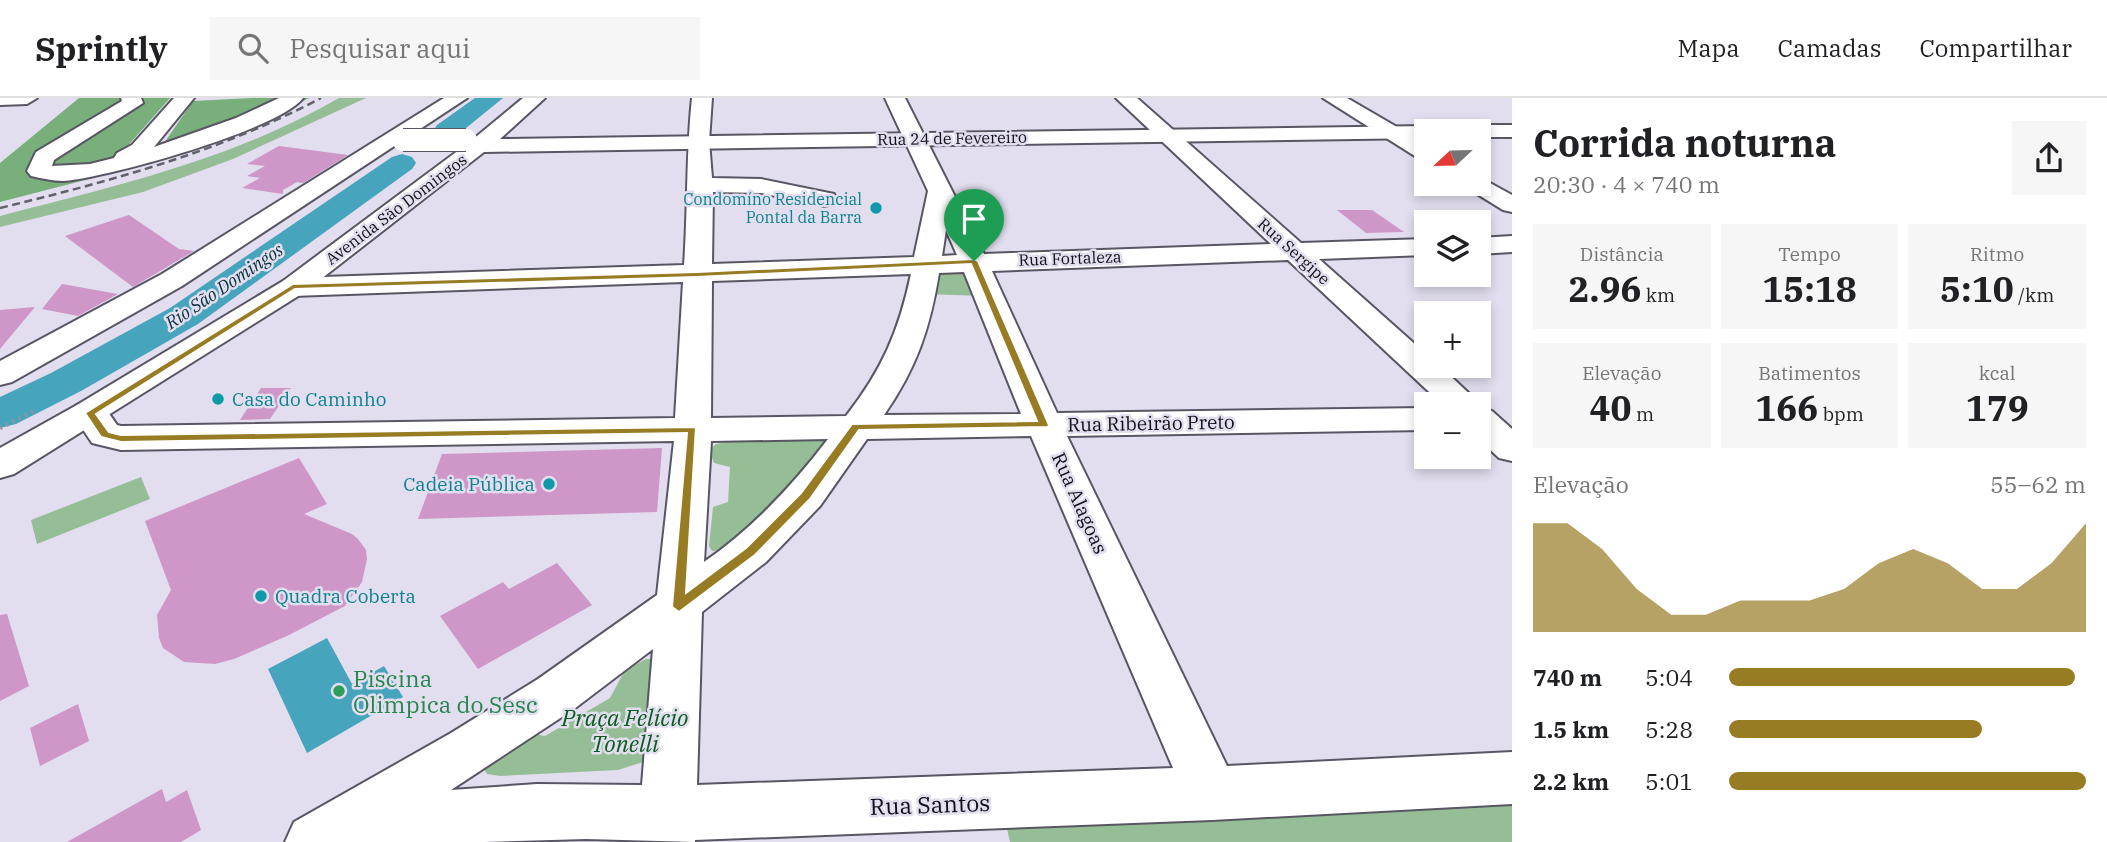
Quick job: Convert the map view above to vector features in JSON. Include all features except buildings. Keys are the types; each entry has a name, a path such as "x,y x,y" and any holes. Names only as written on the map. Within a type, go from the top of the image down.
{"street":[{"path":"0,99 27,98"},
{"path":"131,98 133,103 44,157 39,171 54,175 102,167 243,124 293,98"},
{"path":"102,167 140,150 184,98"},
{"path":"0,375 172,280 390,147 457,98"},
{"name":"Avenida São Domingos","path":"0,465 90,413 293,287 535,98"},
{"path":"667,828 679,607 693,430 701,184 698,141 702,98"},
{"name":"Rua Alagoas","path":"895,98 974,261 1044,425 1212,794"},
{"name":"Rua Sergipe","path":"1126,98 1449,392"},
{"path":"1334,98 1414,146"},
{"path":"1491,131 1512,131"},
{"name":"Rua 24 de Fevereiro","path":"390,147 1414,132"},
{"path":"701,184 761,186 825,199"},
{"path":"314,842 470,750 556,694 679,607 751,551 806,496 855,426 882,393 904,353 917,316 940,191"},
{"path":"1491,192 1512,205"},
{"path":"1491,245 1512,244"},
{"name":"Rua Fortaleza","path":"293,287 1414,247"},
{"name":"Rua Ribeirão Preto","path":"90,413 105,435 121,438 1414,419"},
{"path":"1491,418 1512,417"},
{"path":"1491,430 1512,449"},
{"path":"470,750 457,780 457,789 464,805 483,813"},
{"name":"Rua Santos","path":"351,842 379,831 483,813 667,828 1512,778"}],"path":[{"path":"0,428 34,411"}],"green space":[{"path":"79,98 170,98 101,176 0,202 0,163"},
{"path":"309,98 287,110 171,156 153,159 193,101"},
{"path":"339,98 366,98 233,159 143,192 0,227 0,216 174,169 258,138"},
{"path":"972,268 984,296 925,294 929,269"},
{"path":"757,437 816,438 823,439 827,444 759,524 743,538 727,547 712,551 709,546 713,507 728,502 730,467 714,463 709,450 716,444"},
{"path":"141,477 150,499 37,544 31,520"},
{"name":"Praça Felício Tonelli","path":"646,659 657,659 646,761 618,770 500,776 487,774 482,766 528,733 545,736 610,698 625,670"},
{"path":"1512,798 1512,842 1010,842 1003,812"}],"water":[{"name":"Piscina Olimpica do Sesc","path":"327,638 352,684 384,666 403,697 307,753 268,669"}],"waterway":[{"name":"Rio São Domingos","path":"446,131 491,98"},
{"name":"Rio São Domingos","path":"0,414 66,382 184,316 402,163"}],"railway":[{"path":"0,208 164,163 243,134 321,98"}],"place":[{"name":"Condomíno Residencial Pontal da Barra","path":"876,208"},
{"name":"Casa do Caminho","path":"218,399"},
{"name":"Cadeia Pública","path":"549,484"},
{"name":"Quadra Coberta","path":"261,596"},
{"name":"Piscina Olimpica do Sesc","path":"339,691"}],"route":[{"path":"974,261 1044,425 855,426 806,496 751,551 679,607 693,430 121,438 105,435 90,413 293,287 697,274 974,261"}]}
